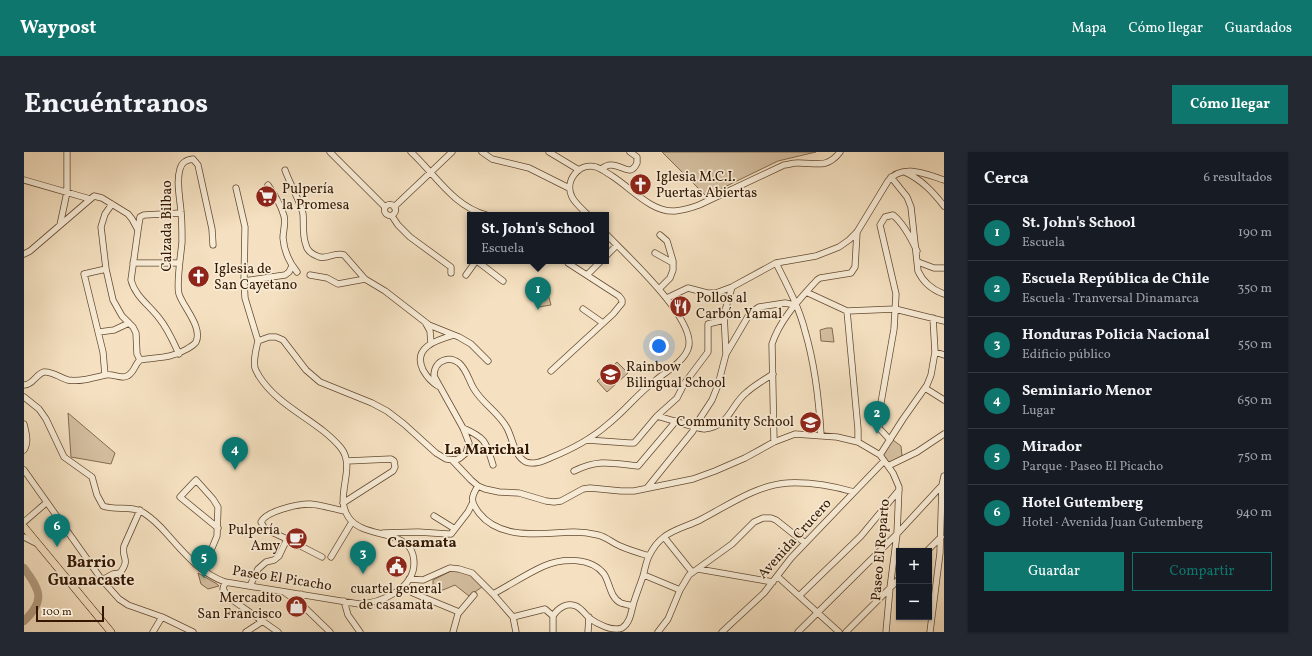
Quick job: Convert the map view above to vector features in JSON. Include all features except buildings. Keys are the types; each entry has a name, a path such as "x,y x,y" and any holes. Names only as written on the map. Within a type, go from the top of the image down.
{"main road":[{"path":"24,527 111,632"}],"street":[{"path":"60,225 67,192 67,152"},
{"path":"330,152 385,206"},
{"path":"411,152 453,196 470,209 478,212"},
{"path":"385,206 394,206 452,152"},
{"path":"482,152 492,159 529,168 569,188"},
{"path":"548,152 578,170"},
{"path":"601,169 610,165 618,166 627,170 634,169 637,163 637,158 630,152"},
{"path":"585,212 572,198 569,188 570,181 578,170 585,166 601,169 617,179 647,202 654,206 673,211 686,210 699,205 784,165 796,163 815,165 828,163 840,152"},
{"name":"Calzada Bilbao","path":"179,354 194,345 197,336 193,321 178,292 179,263 182,241 182,213 178,185 179,170 182,164 187,160 193,160 198,165 208,210 213,245"},
{"path":"285,170 302,213 304,238 306,247 309,251 319,257 324,258 340,254 344,255 365,279 384,291 425,322 471,344 488,361"},
{"path":"903,171 918,178 929,188 944,206"},
{"path":"667,298 688,288 707,293 716,293 776,263 816,256 829,252 849,240 857,232 891,177 895,174 903,171 918,172 944,180"},
{"path":"891,177 903,192 911,207 918,271 926,283 944,294"},
{"path":"24,180 90,199"},
{"path":"268,185 277,197 284,217 283,238 287,255 292,266 297,272"},
{"path":"236,188 245,227 245,298 258,341 255,354 255,369 262,381 279,398 320,428 342,449 347,461 343,503 344,511 352,522 361,528 401,541 410,548 414,556 414,568 409,579 424,580 450,568 472,573 513,617 516,632"},
{"path":"24,254 30,251 94,196 98,196 131,217 138,230"},
{"path":"112,204 105,214 101,227 106,269 113,300 122,316 136,333 137,354 140,360"},
{"path":"385,206 385,214 392,216 398,225 410,237 452,267 451,273"},
{"path":"392,216 395,212 394,206"},
{"path":"131,217 146,214 182,213"},
{"path":"890,440 879,428 879,414 894,329 896,294 880,225 885,217 893,215 897,218 907,231 917,251"},
{"path":"24,385 28,385 40,374 45,372 68,380 81,381 109,374 124,378 129,376 140,360 168,357 179,354 170,333 158,317 145,304 132,286 131,280 133,262 138,230 142,216"},
{"path":"774,442 772,344 775,334 806,292 820,278 851,272 854,270 857,232"},
{"path":"659,289 670,278 673,270 673,263 667,241 660,235"},
{"path":"258,341 268,337 276,337 284,340 306,370 320,382 372,403 387,411 404,424 430,449 442,458 452,460 460,458 468,450 469,443 463,428 438,386 434,376 437,365 444,360 449,359 458,363 468,375 481,400 502,420 512,437 518,454 525,461 531,463 542,461 567,451 587,440 608,425 649,385 682,359 688,348 689,341 687,328 667,298 609,237"},
{"path":"609,253 617,245"},
{"path":"655,253 673,263"},
{"path":"133,262 179,263"},
{"path":"918,262 934,268 944,268"},
{"path":"776,263 796,305 805,330 813,363 818,394 821,435"},
{"path":"466,275 475,264"},
{"path":"481,264 503,281"},
{"path":"552,371 622,303 619,296 570,264"},
{"path":"587,274 598,264"},
{"path":"244,281 284,275 289,272 292,266"},
{"path":"105,376 103,352 99,332 84,274 106,269"},
{"path":"310,275 326,278 338,284 365,279"},
{"path":"726,354 724,312 732,286"},
{"path":"806,292 847,311 895,309 944,321"},
{"path":"647,489 693,431 715,393 726,354 750,313 756,308 784,303 796,305"},
{"path":"583,309 603,323"},
{"path":"847,311 858,442"},
{"path":"880,455 925,388 931,375 935,352 933,318"},
{"path":"587,440 634,443 656,416 677,398 684,384 708,352 708,324 724,320"},
{"path":"425,322 430,331 431,343"},
{"path":"99,332 114,330 129,323"},
{"path":"438,386 432,383 429,379 420,360 423,351 431,343 454,335"},
{"path":"935,352 944,355"},
{"path":"656,416 704,429 719,424 728,418 735,405 746,392 773,374"},
{"path":"925,388 944,400"},
{"path":"24,397 32,403 46,419 64,457 92,478 97,495 103,506 118,509 140,510 124,546 123,552 126,560 123,569 120,574 113,574 102,580"},
{"path":"574,471 596,463 616,463 638,466 676,421"},
{"path":"24,424 27,440 24,450"},
{"path":"463,428 480,437 484,441 494,464"},
{"name":"Paseo El Reparto","path":"452,460 478,486 485,489 499,492 519,493 554,502 561,501 583,489 590,488 634,491 693,479 745,458 774,442 795,434 837,437 858,442 880,455 896,481 899,490 897,534 886,632"},
{"name":"Avenida Crucero","path":"722,632 764,593 791,558 854,492 886,463 917,452 944,434"},
{"path":"343,503 393,470 395,467 394,461 391,459 347,461"},
{"path":"24,470 46,503 114,595 123,602 162,617 193,632"},
{"path":"930,632 942,553 940,537 944,476"},
{"path":"196,565 212,548 217,536 218,528 218,507 214,499 197,480 195,480 180,498 218,528"},
{"path":"553,632 553,616 557,610 568,605 576,606 589,617 611,630 623,628 629,620 649,556 656,543 664,537 766,487 788,483 810,484 835,487 854,492"},
{"path":"798,632 897,534 943,484"},
{"path":"381,534 418,532 448,534 455,529 468,512 472,504 472,496 478,486"},
{"path":"799,596 861,536 899,490"},
{"path":"24,522 46,503"},
{"path":"322,557 265,529 261,522 263,518 269,514 305,504 344,511"},
{"path":"472,504 481,515 500,529 539,535 575,532 600,535 618,545 649,556"},
{"name":"Paseo El Picacho","path":"140,510 156,522 204,572 214,579 225,582 363,604 377,601 395,593 409,579"},
{"path":"434,516 455,529"},
{"path":"658,632 668,619 680,590 695,570 732,544 754,522 764,518 776,520 806,543"},
{"path":"331,557 352,522"},
{"path":"24,537 37,544"},
{"path":"664,537 695,570 772,582"},
{"path":"929,548 940,537"},
{"path":"250,586 258,569 266,562 274,560 279,556 288,539"},
{"path":"493,594 545,566 563,561 574,561 588,563 599,569 609,583 615,598 621,602 633,606"},
{"path":"644,575 680,590"},
{"path":"777,576 839,632"},
{"path":"225,582 223,589 228,597 278,632"},
{"path":"846,632 896,582"},
{"path":"283,591 301,604 330,632"},
{"path":"413,593 459,612"},
{"path":"301,594 301,604"},
{"path":"453,632 459,612 474,595"},
{"path":"344,601 348,615 360,632"},
{"path":"513,617 545,609 553,616"},
{"path":"153,632 162,617"},
{"path":"588,632 589,617"},
{"path":"246,632 262,621"}],"shaded area":[{"path":"662,152 816,152 778,161 706,196"},
{"path":"546,286 551,305 539,307 535,288"},
{"path":"832,328 834,342 821,341 820,330"},
{"path":"617,362 628,373 607,392 597,381"},
{"path":"68,413 115,453 111,464 71,457"},
{"path":"893,440 901,446 902,456 889,463 882,455"},
{"path":"453,570 470,575 482,587 469,596 455,585 443,590 433,586 433,580"},
{"path":"198,573 219,586 208,589 201,584"}],"waterway":[{"path":"24,568 34,583 38,595 36,607 24,621"}],"place":[{"name":"Iglesia M.C.I. Puertas Abiertas","path":"640,185"},
{"name":"Pulpería la Promesa","path":"267,197"},
{"name":"Iglesia de San Cayetano","path":"199,277"},
{"name":"Pollos al Carbón Yamal","path":"681,306"},
{"name":"St. John's School","path":"538,310"},
{"name":"Rainbow Bilingual School","path":"611,375"},
{"name":"Community School","path":"810,422"},
{"name":"Escuela República de Chile","path":"877,434"},
{"name":"Seminiario Menor","path":"235,470"},
{"name":"Pulpería Amy","path":"296,538"},
{"name":"Hotel Gutemberg","path":"57,547"},
{"name":"cuartel general de casamata","path":"396,567"},
{"name":"Honduras Policia Nacional","path":"363,574"},
{"name":"Mirador","path":"204,578"},
{"name":"Mercadito San Francisco","path":"297,606"}],"district":[{"name":"La Marichal","path":"487,450"},
{"name":"Casamata","path":"422,543"},
{"name":"Barrio Guanacaste","path":"91,572"}]}
